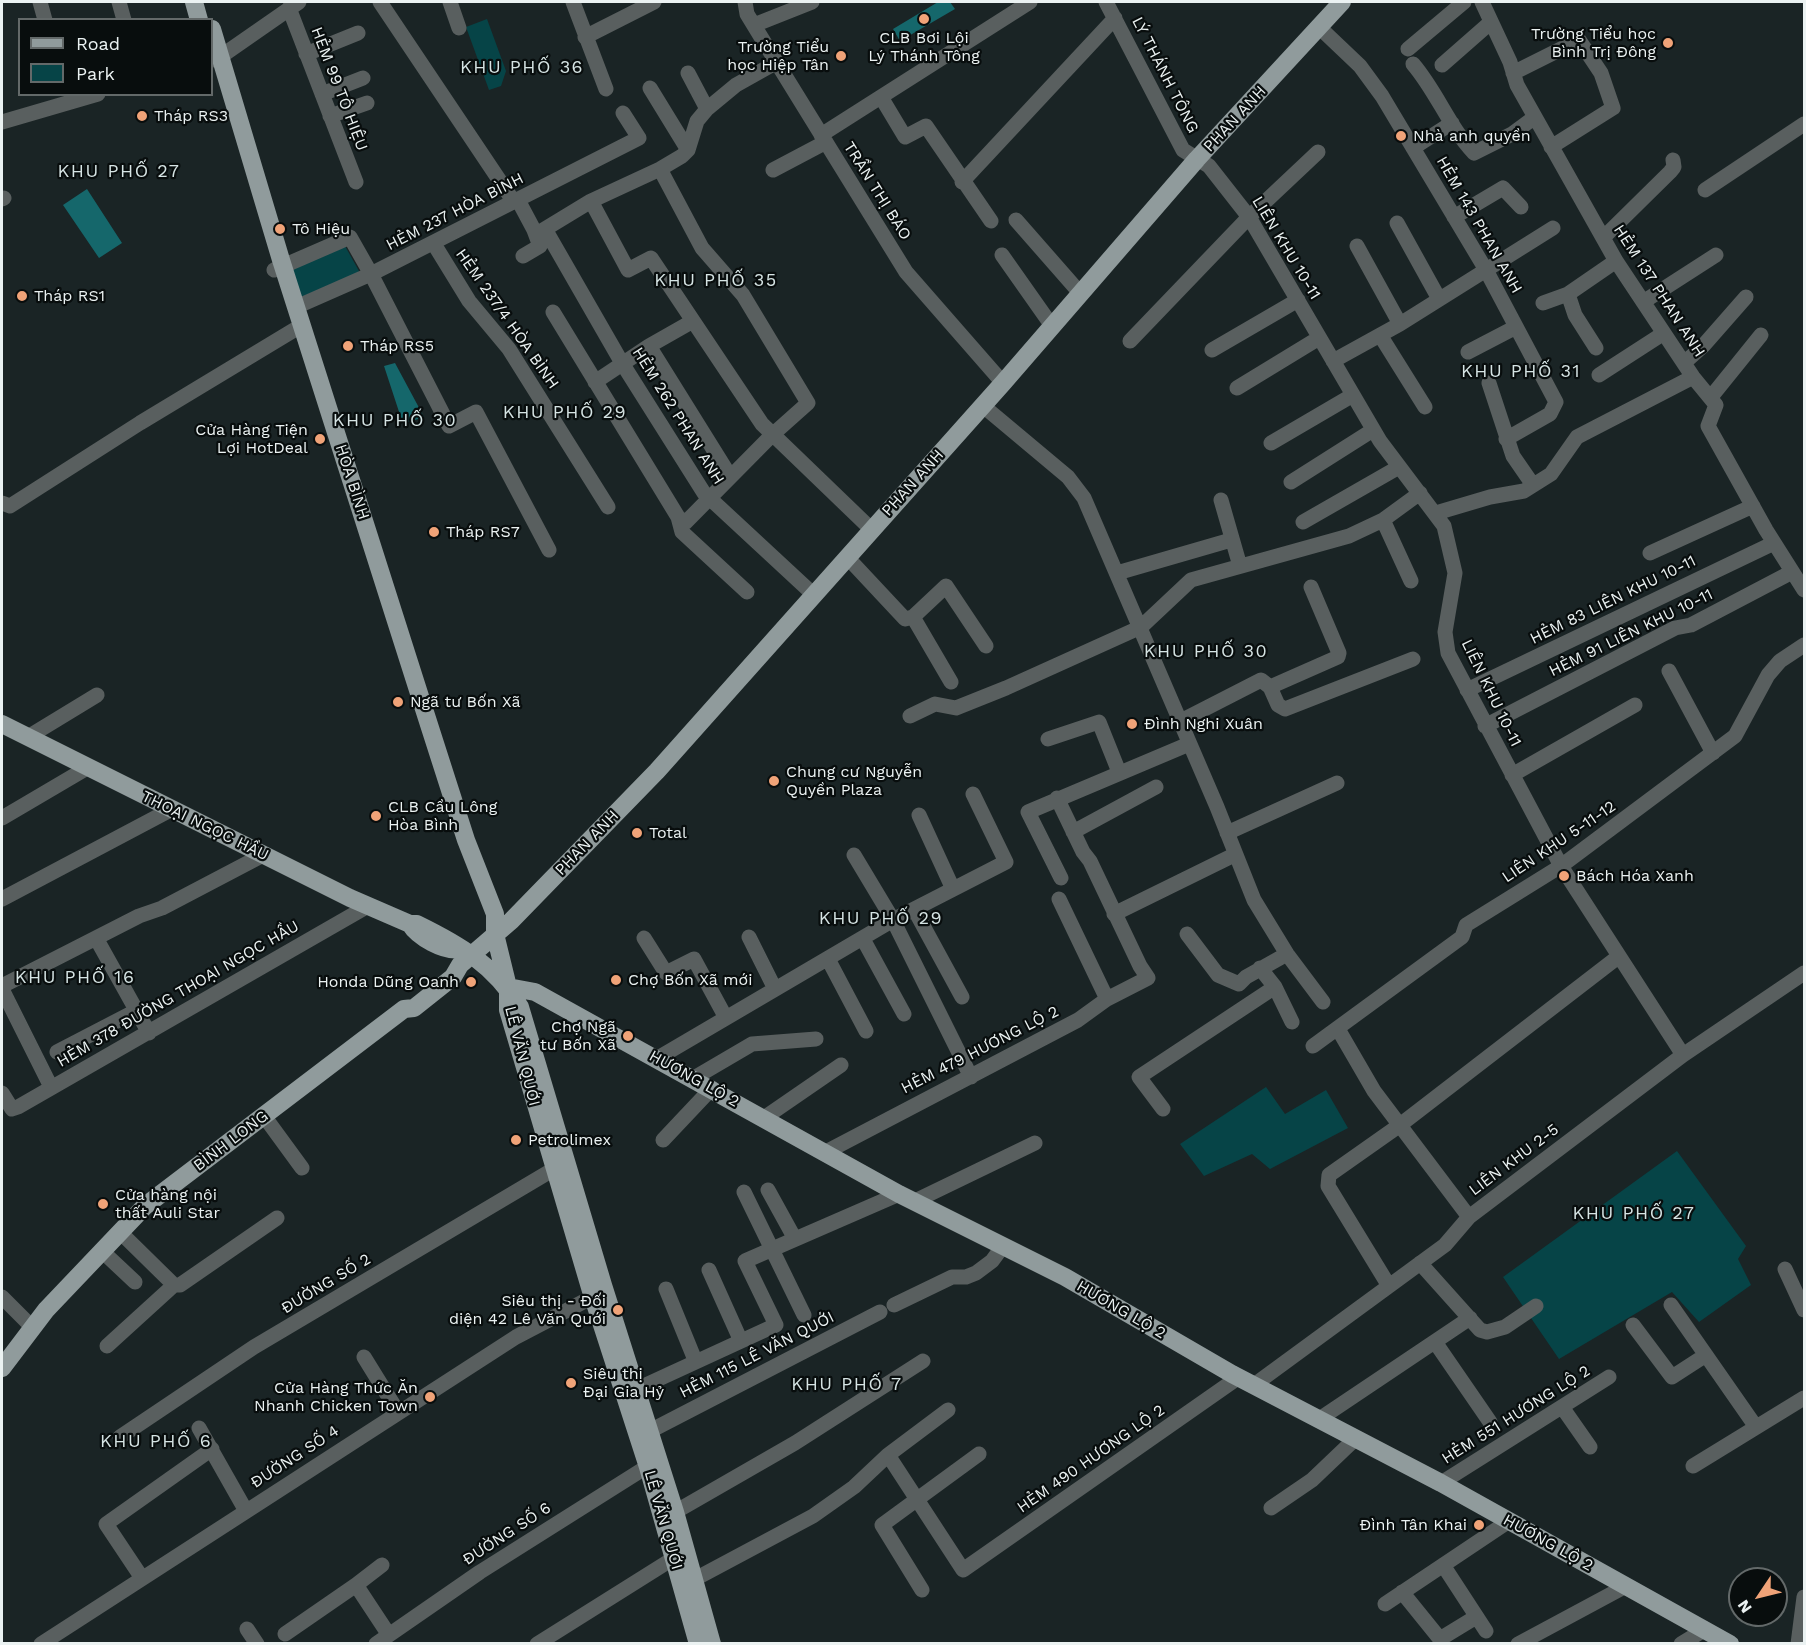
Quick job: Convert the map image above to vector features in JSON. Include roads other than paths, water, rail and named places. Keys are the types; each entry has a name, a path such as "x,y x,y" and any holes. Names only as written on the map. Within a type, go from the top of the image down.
{"main road":[{"path":"194,2 198,18"},
{"path":"203,2 208,18"},
{"name":"PHAN ANH","path":"465,956 512,921 650,778 1003,383 1197,159 1342,2"},
{"name":"HÒA BÌNH","path":"213,44 214,59 279,268 294,330 466,840 495,914 495,934 508,987"},
{"name":"HÒA BÌNH","path":"279,268 296,307 378,581"},
{"name":"THOẠI NGỌC HẦU","path":"5,729 28,737 368,906 410,924 417,924 446,938 465,956 508,987"},
{"name":"BÌNH LONG","path":"2,1368 32,1328 145,1206 404,1010 414,1008 438,990 453,977 465,956"},
{"name":"HƯƠNG LỘ 2","path":"508,987 535,992 658,1058 907,1198 1065,1277 1247,1381 1441,1483 1730,1644"},
{"name":"LÊ VĂN QUỚI","path":"508,987 508,1010 554,1169 636,1389 650,1431 653,1463 675,1512 695,1579 703,1642"},
{"name":"LÊ VĂN QUỚI","path":"508,987 520,1007 599,1294 653,1463 674,1558 703,1642"}],"street":[{"path":"40,2 44,18"},
{"path":"119,2 123,18"},
{"name":"HẺM 262 PHAN ANH","path":"380,2 516,201 540,230 709,499 814,595"},
{"path":"450,2 459,28"},
{"path":"573,2 606,89"},
{"path":"585,37 654,2"},
{"name":"TRẦN THỊ BÁO","path":"745,2 754,25 906,272 1003,383"},
{"path":"754,25 812,2"},
{"path":"773,170 824,138 881,97 1030,2"},
{"name":"LÝ THÁNH TÔNG","path":"1106,2 1183,150 1197,159"},
{"path":"1408,49 1464,2"},
{"name":"HẺM 137 PHAN ANH","path":"1482,2 1517,85 1616,261 1688,370 1711,397"},
{"path":"214,59 287,6"},
{"name":"HẺM 99 TÔ HIỆU","path":"287,6 356,182"},
{"path":"962,182 1115,18"},
{"path":"1442,65 1470,44 1491,22"},
{"name":"HẺM 143 PHAN ANH","path":"1318,27 1360,66 1382,96 1486,270 1556,402 1550,414 1506,439"},
{"path":"306,54 357,33"},
{"path":"1513,73 1579,40 1601,73 1613,108 1551,147"},
{"path":"523,256 540,246 540,230 591,201 660,169 688,150 697,121 707,109 736,85 777,62"},
{"path":"1413,64 1429,83 1452,123 1474,153 1512,134 1534,117"},
{"path":"688,73 707,109"},
{"path":"322,94 363,78"},
{"path":"650,88 688,150"},
{"path":"2,122 69,99 86,96"},
{"path":"881,97 905,137 926,126 962,182 991,221"},
{"path":"330,116 367,103"},
{"name":"HẺM 237 HÒA BÌNH","path":"296,307 434,244 639,138 623,113"},
{"path":"1413,148 1452,123"},
{"path":"1705,190 1804,124"},
{"path":"1130,340 1249,217 1318,152"},
{"name":"LIÊN KHU 10-11","path":"1197,159 1209,166 1249,217 1373,430 1444,526 1455,573 1444,632 1448,653 1561,866 1683,1055"},
{"path":"1603,238 1670,172 1674,167 1673,160"},
{"path":"660,169 702,248 743,296 808,403 771,436 685,523 678,517"},
{"path":"1454,217 1503,188 1521,207"},
{"path":"591,201 628,270 651,258 771,436 872,530"},
{"path":"1016,220 1080,293"},
{"path":"1397,223 1438,297"},
{"path":"1333,361 1400,324 1438,297 1553,228"},
{"path":"279,268 350,237 449,426 476,412 549,550"},
{"name":"HẺM 237/4 HÒA BÌNH","path":"434,244 469,301 509,349 608,507"},
{"path":"1357,246 1400,324"},
{"path":"1002,255 1052,326"},
{"path":"1643,302 1716,255"},
{"path":"1543,303 1568,294 1616,261"},
{"path":"1568,294 1575,315 1596,348"},
{"path":"1436,513 1490,496 1524,491 1551,474 1577,437 1688,370 1726,316 1746,297"},
{"path":"1212,350 1298,300"},
{"path":"553,312 678,517 682,532 747,592"},
{"path":"595,382 649,346 693,321"},
{"path":"1468,352 1516,327"},
{"path":"2,503 10,506 140,423 294,330"},
{"path":"1599,375 1664,333"},
{"path":"1380,335 1425,407"},
{"path":"1761,335 1711,397 1716,405 1708,426 1774,543 1804,590"},
{"path":"1237,388 1319,338"},
{"path":"649,346 730,476"},
{"path":"1489,383 1513,456 1533,485"},
{"path":"1271,443 1353,396"},
{"path":"981,405 1077,487 1093,514 1254,900 1287,954 1323,1002"},
{"path":"1291,482 1373,430"},
{"path":"1303,522 1399,467"},
{"path":"910,716 935,704 956,708 1006,688 1141,627 1191,580 1349,536 1383,520 1408,499 1420,493"},
{"path":"1221,500 1240,566"},
{"path":"1650,553 1753,506"},
{"path":"1383,520 1411,580"},
{"path":"1118,573 1231,540"},
{"name":"HẺM 83 LIÊN KHU 10-11","path":"1467,690 1774,543"},
{"path":"847,557 905,620 913,617 946,586 986,646"},
{"name":"HẺM 91 LIÊN KHU 10-11","path":"1485,726 1675,628 1691,626 1792,572"},
{"path":"1270,687 1332,661 1339,653 1311,587"},
{"path":"913,617 951,682"},
{"name":"LIÊN KHU 5-11-12","path":"1313,1046 1462,937 1466,925 1561,866 1735,736 1768,675 1780,661 1804,645"},
{"path":"1179,722 1261,680 1270,687 1278,705 1285,709 1413,659"},
{"path":"1669,671 1713,753"},
{"path":"28,737 97,695"},
{"path":"1512,775 1635,705"},
{"path":"1048,739 1099,722 1119,772"},
{"path":"1061,878 1028,812 1189,744"},
{"path":"2,818 87,768"},
{"path":"1227,833 1337,783"},
{"path":"1073,832 1156,787"},
{"path":"658,1058 893,920 1005,863 1006,860 973,794"},
{"path":"1057,798 1090,861 1114,914 1234,855"},
{"path":"2,899 172,810"},
{"path":"919,815 953,889"},
{"path":"51,1087 2,987 263,855"},
{"path":"854,855 893,920 971,1077"},
{"path":"1059,899 1107,999"},
{"name":"HẺM 378 ĐƯỜNG THOẠI NGỌC HẦU","path":"5,1098 12,1109 18,1107 368,906"},
{"path":"914,909 962,997"},
{"name":"HẺM 479 HƯƠNG LỘ 2","path":"826,1152 1078,1020 1107,999 1148,978 1114,914"},
{"path":"1187,934 1218,975 1239,984 1260,968 1287,954"},
{"path":"749,937 775,990"},
{"path":"96,938 149,1033"},
{"path":"644,938 666,973 693,959 726,1018"},
{"path":"863,939 904,1014"},
{"path":"1389,1286 1328,1186 1329,1175 1400,1125 1618,957"},
{"path":"828,958 866,1030"},
{"path":"1260,968 1275,987 1292,1022"},
{"name":"LIÊN KHU 2-5","path":"1247,1381 1389,1286 1445,1245 1469,1217 1683,1055 1804,974"},
{"path":"1163,1109 1138,1077 1275,987"},
{"path":"57,1052 136,1011"},
{"path":"1338,1029 1374,1091 1469,1217"},
{"path":"694,1078 752,1044 816,1039"},
{"path":"764,1118 841,1065"},
{"path":"663,1140 712,1088"},
{"path":"264,1116 302,1168"},
{"path":"636,1389 776,1324 745,1261 795,1239 907,1198 1035,1143"},
{"name":"ĐƯỜNG SỐ 2","path":"120,1437 254,1347 554,1169"},
{"path":"768,1190 795,1239"},
{"path":"744,1192 804,1315"},
{"path":"107,1346 174,1286 180,1285 276,1218"},
{"path":"120,1232 174,1286"},
{"name":"HẺM 115 LÊ VĂN QUỚI","path":"650,1431 887,1308 952,1277 966,1277 976,1273 992,1262 1004,1246"},
{"path":"102,1251 135,1282"},
{"path":"1420,1263 1480,1330 1495,1331 1536,1306"},
{"path":"1785,1269 1804,1310"},
{"path":"709,1270 740,1339"},
{"path":"666,1289 695,1360"},
{"name":"ĐƯỜNG SỐ 4","path":"40,1644 516,1337 599,1294"},
{"path":"2,1297 32,1328"},
{"path":"1671,1305 1756,1426"},
{"path":"1318,1420 1470,1318"},
{"path":"1633,1325 1672,1377 1706,1355"},
{"path":"1435,1342 1490,1422"},
{"path":"364,1357 398,1412"},
{"path":"675,1512 795,1443 923,1361"},
{"name":"HẺM 551 HƯƠNG LỘ 2","path":"1441,1483 1609,1377"},
{"name":"HẺM 490 HƯƠNG LỘ 2","path":"916,1500 963,1570 1247,1381"},
{"path":"1693,1466 1804,1398"},
{"path":"1562,1407 1590,1447"},
{"path":"695,1579 813,1516 854,1487 888,1455 948,1410"},
{"path":"199,1428 246,1511"},
{"path":"1271,1508 1312,1480 1355,1439"},
{"path":"142,1578 106,1524 212,1449"},
{"path":"888,1455 916,1500"},
{"path":"921,1590 882,1525 979,1455"},
{"name":"ĐƯỜNG SỐ 6","path":"383,1640 480,1572 653,1463"},
{"path":"1385,1604 1509,1521"},
{"path":"537,1644 674,1558"},
{"path":"285,1634 382,1565"},
{"path":"1443,1565 1486,1631"},
{"path":"356,1585 383,1640"},
{"path":"1518,1644 1626,1586"},
{"path":"1402,1592 1440,1640 1476,1617"},
{"path":"1798,1644 1804,1597"},
{"path":"247,1629 257,1644"},
{"path":"1681,1644 1704,1630"}],"place":[{"name":"CLB Bơi Lội Lý Thánh Tông","path":"924,19"},
{"name":"Trường Tiểu học Bình Trị Đông","path":"1668,43"},
{"name":"Trường Tiểu học Hiệp Tân","path":"841,56"},
{"name":"Tháp RS3","path":"142,116"},
{"name":"Nhà anh quyền","path":"1401,136"},
{"name":"Tô Hiệu","path":"280,229"},
{"name":"Tháp RS1","path":"22,296"},
{"name":"Tháp RS5","path":"348,346"},
{"name":"Cửa Hàng Tiện Lợi HotDeal","path":"320,439"},
{"name":"Tháp RS7","path":"434,532"},
{"name":"Ngã tư Bốn Xã","path":"398,702"},
{"name":"Đình Nghi Xuân","path":"1132,724"},
{"name":"Chung cư Nguyễn Quyền Plaza","path":"774,781"},
{"name":"CLB Cầu Lông Hòa Bình","path":"376,816"},
{"name":"Total","path":"637,833"},
{"name":"Bách Hóa Xanh","path":"1564,876"},
{"name":"Chợ Bốn Xã mới","path":"616,980"},
{"name":"Honda Dũng Oanh","path":"471,982"},
{"name":"Chợ Ngã tư Bốn Xã","path":"628,1036"},
{"name":"Petrolimex","path":"516,1140"},
{"name":"Cửa hàng nội thất Auli Star","path":"103,1204"},
{"name":"Siêu thị - Đối diện 42 Lê Văn Quới","path":"618,1310"},
{"name":"Siêu thị Đại Gia Hỷ","path":"571,1383"},
{"name":"Cửa Hàng Thức Ăn Nhanh Chicken Town","path":"430,1397"},
{"name":"Đình Tân Khai","path":"1479,1525"}],"district":[{"name":"KHU PHỐ 36","path":"522,68"},
{"name":"KHU PHỐ 27","path":"119,172"},
{"name":"KHU PHỐ 35","path":"716,281"},
{"name":"KHU PHỐ 31","path":"1521,372"},
{"name":"KHU PHỐ 29","path":"565,413"},
{"name":"KHU PHỐ 30","path":"395,421"},
{"name":"KHU PHỐ 30","path":"1206,652"},
{"name":"KHU PHỐ 29","path":"881,919"},
{"name":"KHU PHỐ 16","path":"75,978"},
{"name":"KHU PHỐ 27","path":"1634,1214"},
{"name":"KHU PHỐ 7","path":"847,1385"},
{"name":"KHU PHỐ 6","path":"156,1442"}]}
